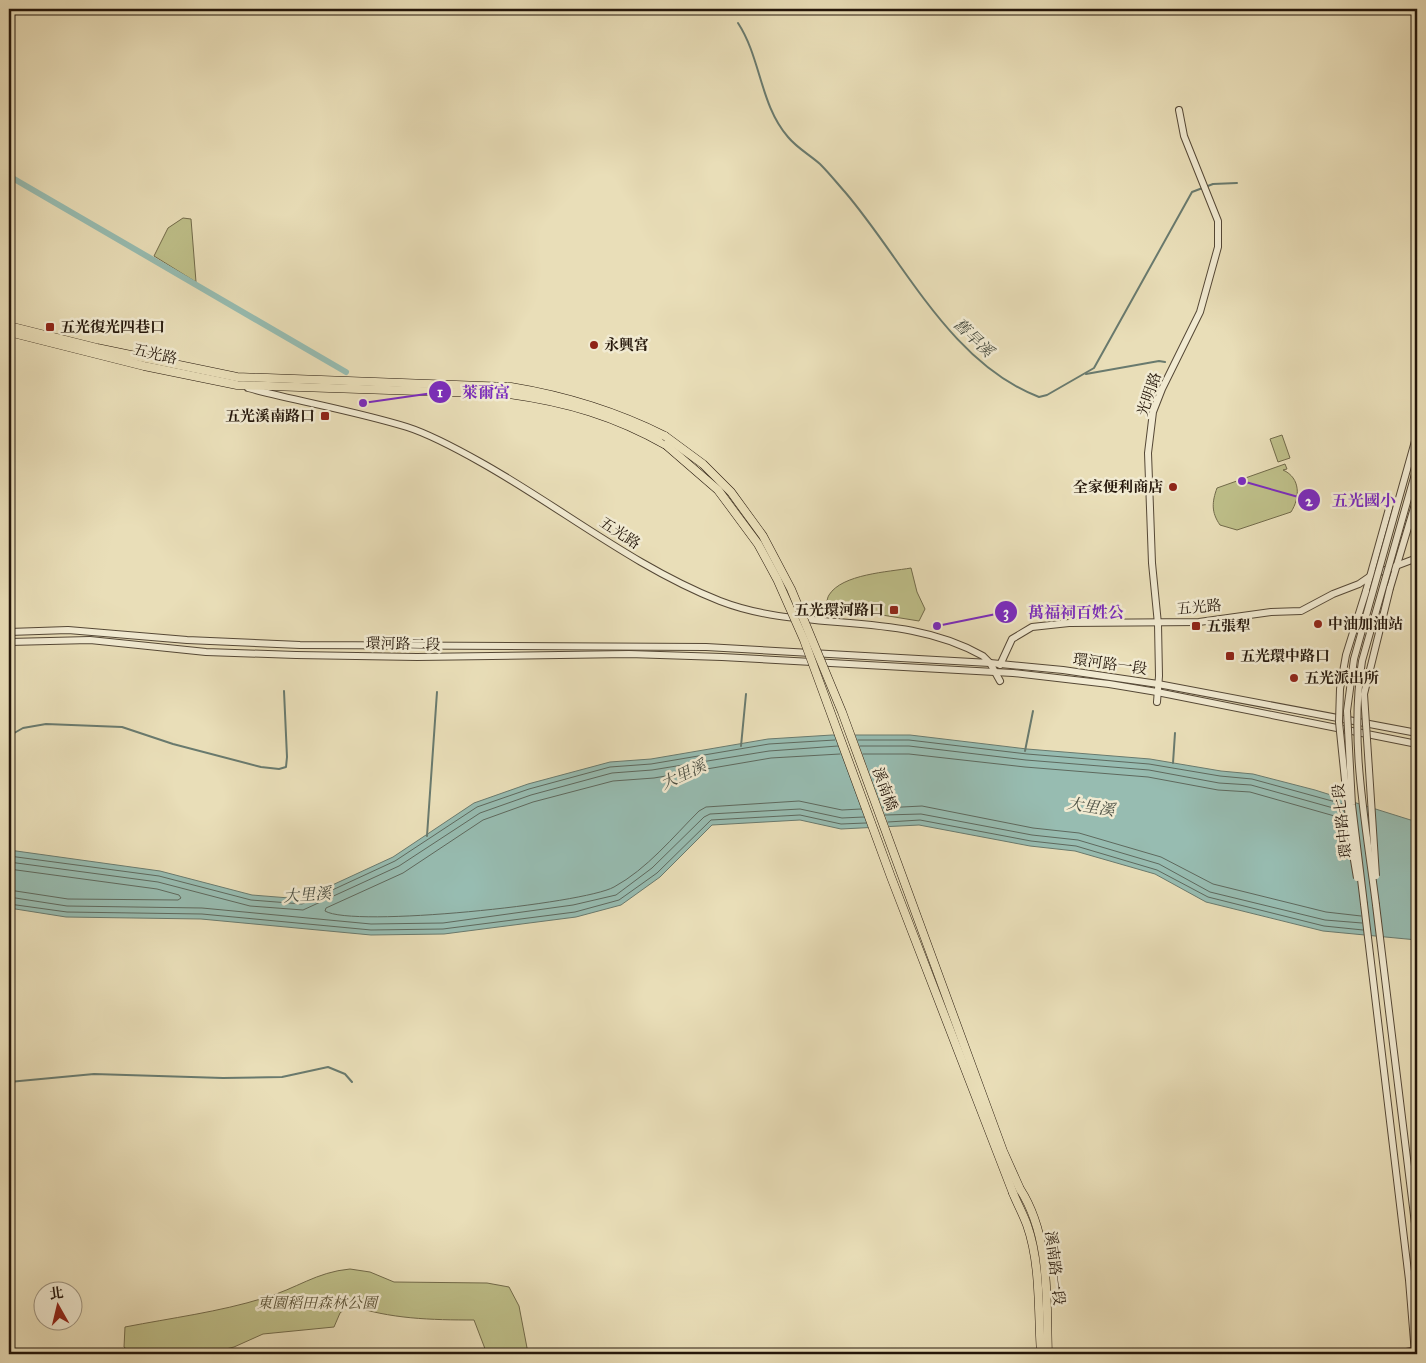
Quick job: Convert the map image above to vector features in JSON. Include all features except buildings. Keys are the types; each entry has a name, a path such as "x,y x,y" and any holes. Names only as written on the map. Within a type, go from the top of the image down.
{"main road":[{"name":"五光路","path":"9,326 237,381 511,387 575,399 605,409 665,436"},
{"name":"五光路","path":"9,332 135,364 237,381 509,394 575,406 618,421 666,445"},
{"name":"溪南橋","path":"665,436 703,464 731,492 763,536 786,581 842,712 1003,1151 1020,1189"},
{"name":"溪南橋","path":"666,445 718,490 752,536 777,579 804,640 891,877 1012,1193"},
{"name":"溪南路一段","path":"1020,1189 1036,1224 1044,1266 1048,1354"},
{"name":"溪南路一段","path":"1012,1193 1027,1225 1032,1247 1038,1291 1041,1354"}],"street":[{"name":"光明路","path":"1157,702 1158,624 1152,563 1148,454 1153,412 1162,389 1200,312 1218,247 1218,221 1184,136 1179,110"},
{"name":"五光路","path":"237,381 408,428 482,463 558,508 642,564 674,581 722,602 779,616 920,631 972,650 990,663 1000,682"},
{"name":"環中路七段","path":"1416,1352 1352,805 1347,712 1354,659 1417,434"},
{"name":"環中路七段","path":"1417,467 1362,661 1357,692 1357,739 1417,1240"},
{"path":"1376,905 1376,862 1367,767 1364,694 1390,588 1416,501"},
{"path":"1364,904 1352,848 1339,722 1340,689 1346,655 1372,575 1390,506"},
{"name":"五光路","path":"996,672 1012,639 1032,627 1069,623 1158,624 1199,622 1271,612 1301,611 1332,594 1359,584 1372,575 1417,558"},
{"name":"環河路二段","path":"9,632 68,630 186,640 300,645 435,647 636,645 795,651"},
{"name":"環河路二段","path":"9,642 90,640 206,652 296,655 416,657 629,654 797,660"},
{"name":"環河路一段","path":"795,651 990,663 1158,684 1417,733"},
{"name":"環河路一段","path":"797,660 996,672 1109,684 1417,744"},
{"path":"1396,1354 1416,1352"}],"green space":[{"path":"183,218 191,219 196,282 154,256 168,228"},
{"path":"1282,435 1290,458 1278,462 1270,439"},
{"path":"1285,464 1287,469 1283,470 1293,478 1297,489 1296,501 1291,512 1237,530 1220,525 1213,507 1217,488"},
{"path":"911,568 917,592 925,609 919,621 882,615 827,611 829,595 844,582 866,575"},
{"name":"東園稻田森林公園","path":"350,1269 370,1272 394,1282 487,1283 509,1287 519,1306 528,1353 533,1354 487,1354 474,1320 395,1316 350,1305 340,1313 334,1327 263,1334 234,1347 218,1351 132,1354 124,1347 125,1327 247,1303 316,1277"}],"water":[{"name":"大里溪","path":"832,735 910,735 1027,749 1150,759 1221,771 1253,774 1315,790 1417,822 1417,940 1323,931 1206,902 1155,874 1075,851 1030,846 919,825 841,829 800,820 712,825 660,877 621,905 576,917 444,934 371,935 201,919 66,917 9,908 9,850 160,871 252,895 302,899 393,857 474,803 528,784 610,762 651,759 768,739"}],"pier":[{"path":"835,732 854,732 890,829 870,830"}],"waterway":[{"name":"舊旱溪","path":"738,23 752,51 772,111 788,137 795,145 820,164 845,192 867,219 931,308 954,335 979,360 1008,381 1039,397 1047,395 1094,368 1192,192 1213,184 1237,183"},
{"path":"9,176 346,372"},
{"path":"1086,374 1159,361 1165,362"},
{"path":"9,736 23,728 46,724 122,727 173,744 261,767 279,769 286,767 287,757 284,691"},
{"path":"427,836 437,692"},
{"path":"741,746 746,694"},
{"path":"1025,751 1033,711"},
{"path":"1173,763 1175,733"},
{"path":"1412,829 1417,806"},
{"path":"9,1082 94,1074 223,1078 282,1077 328,1067 345,1074 352,1082"}],"place":[{"name":"五光復光四巷口","path":"50,327"},
{"name":"永興宮","path":"594,345"},
{"name":"萊爾富","path":"363,403"},
{"name":"五光溪南路口","path":"325,416"},
{"name":"五光國小","path":"1242,481"},
{"name":"全家便利商店","path":"1173,487"},
{"name":"五光環河路口","path":"894,610"},
{"name":"中油加油站","path":"1318,624"},
{"name":"萬福祠百姓公","path":"937,626"},
{"name":"五張犁","path":"1196,626"},
{"name":"五光環中路口","path":"1230,656"},
{"name":"五光派出所","path":"1294,678"}]}
